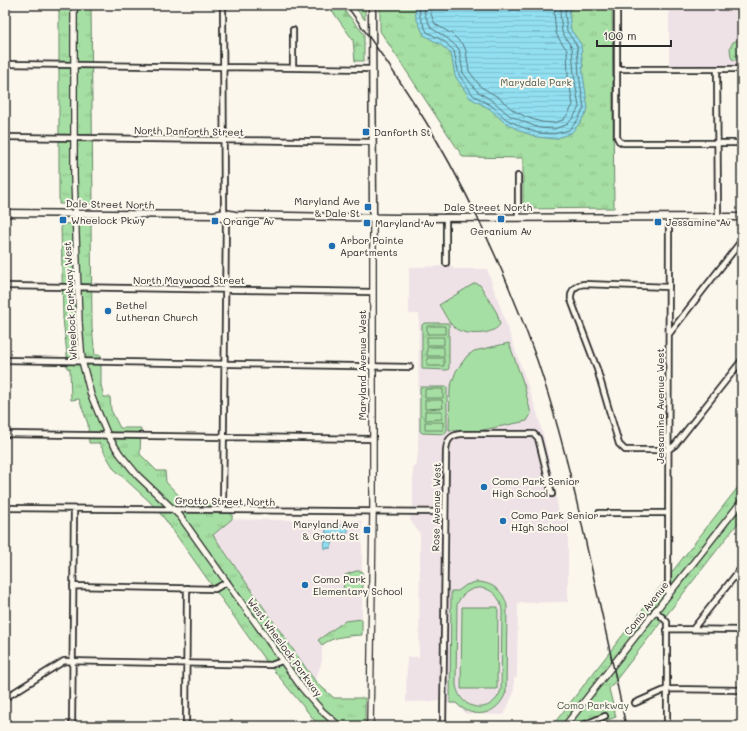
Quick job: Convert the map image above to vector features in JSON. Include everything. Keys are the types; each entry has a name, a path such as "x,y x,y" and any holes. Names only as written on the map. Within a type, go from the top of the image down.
{"main road":[{"name":"Maryland Avenue West","path":"372,5 373,218"},
{"name":"Dale Street North","path":"5,213 373,218 742,217"}],"street":[{"name":"Wheelock Parkway West","path":"74,5 75,214 82,361 91,395 108,436 120,454 135,472 180,516 221,574"},
{"path":"223,5 223,141 224,209 226,216 223,510"},
{"path":"669,6 617,5 619,141 623,143 742,143"},
{"path":"292,30 293,68"},
{"path":"5,64 372,69"},
{"path":"617,69 742,69"},
{"path":"717,69 718,217"},
{"name":"North Danforth Street","path":"5,137 373,142"},
{"path":"518,176 518,217"},
{"path":"446,217 446,263"},
{"name":"Maryland Avenue West","path":"370,726 373,218"},
{"name":"Jessamine Avenue West","path":"668,594 669,218"},
{"path":"669,334 742,240"},
{"path":"669,287 582,284 573,289 571,296 596,363 619,446 625,450 668,450 675,446 742,360"},
{"name":"North Maywood Street","path":"5,286 373,292"},
{"path":"5,360 410,366"},
{"path":"5,434 372,439"},
{"name":"Rose Avenue West","path":"443,726 446,453 450,437 455,434 534,434 538,438 552,494"},
{"name":"Como Avenue","path":"565,726 655,610 741,503"},
{"name":"Grotto Street North","path":"5,508 445,512"},
{"path":"72,726 74,509"},
{"path":"599,512 668,513"},
{"path":"693,629 742,568"},
{"name":"West Wheelock Parkway","path":"221,574 310,698 322,711 340,726"},
{"path":"73,586 215,588 227,582"},
{"path":"186,726 187,588"},
{"path":"655,610 667,622 668,629 667,726"},
{"path":"668,629 742,630"},
{"path":"5,698 64,661 271,665 282,661"},
{"path":"635,703 667,689 742,690"},
{"path":"581,726 605,716"},
{"path":"366,726 370,717"}],"shaded area":[{"path":"669,5 742,5 742,66 669,66"},
{"name":"Como Park Senior High School","path":"453,266 453,269 487,269 537,412 547,450 560,517 568,518 568,602 518,603 517,678 514,678 514,692 504,715 466,714 456,704 449,704 442,701 406,702 407,657 419,657 420,534 410,520 413,506 413,468 417,461 418,451 419,314 409,314 409,267"},
{"name":"Como Park Elementary School","path":"202,519 362,521 362,635 339,637 327,641 322,645 322,661 315,681"}],"green space":[{"path":"59,5 91,5 93,204 59,204"},
{"path":"307,5 328,5 310,11"},
{"path":"328,5 340,5 364,34 364,61 355,61 353,40"},
{"path":"353,5 365,5 365,20"},
{"name":"Marydale Park","path":"380,5 612,5 614,208 523,209 523,158 463,157 380,31"},
{"path":"741,39 742,56 733,60 731,57 730,48 733,42"},
{"path":"91,223 92,328 95,355 101,355 101,385 104,397 110,397 111,410 120,428 141,428 140,454 157,471 165,471 166,482 186,503 233,503 232,519 213,535 315,681 334,698 365,698 364,726 323,726 316,722 262,656 164,518 150,502 114,469 99,443 89,443 88,424 79,399 71,400 70,369 67,368 63,319 61,224"},
{"path":"475,283 480,285 497,313 500,324 492,331 479,334 459,331 450,323 439,305"},
{"path":"424,323 448,323 448,370 422,369 422,325"},
{"path":"427,326 445,326 445,334 427,334"},
{"path":"427,337 444,337 444,345 427,345"},
{"path":"509,343 524,385 531,414 527,421 478,431 449,430 450,388 456,371 467,356 474,351"},
{"path":"427,347 444,347 444,356 427,356"},
{"path":"427,358 444,358 444,366 427,366"},
{"path":"420,387 447,387 447,430 445,434 422,433 420,431"},
{"path":"425,389 443,389 443,398 425,398"},
{"path":"425,400 442,400 443,408 425,409"},
{"path":"425,411 442,411 442,419 425,420"},
{"path":"425,422 443,422 443,430 425,430"},
{"name":"Como Parkway","path":"742,482 742,518 609,689 616,717 591,726 552,726"},
{"path":"356,571 362,571 363,590 360,592 343,591 345,575"},
{"path":"482,582 496,588 503,596 507,606 506,692 497,706 485,713 470,712 463,709 456,703 450,703 451,591 458,591 466,585","holes":["482,588 491,591 497,597 500,601 502,611 501,690 497,698 491,704 484,707 477,707 470,705 463,700 456,685 457,605 464,594 473,589"]},
{"path":"462,607 498,607 497,689 461,689"},
{"path":"362,619 362,635 336,638 322,645 318,640 345,621"}],"water":[{"path":"415,5 572,5 569,13 571,30 581,44 583,74 588,109 580,123 571,133 555,139 537,137 520,131 504,122 490,109 470,98 455,76 451,54 442,46 424,35 416,18"},
{"path":"348,524 348,533 335,535 331,548 324,549 326,529"}],"railway":[{"path":"346,5 401,83 432,132 490,243 515,301 545,384 566,458 584,532 626,726"}],"place":[{"name":"Danforth St","path":"366,132"},
{"name":"Maryland Ave & Dale St","path":"368,207"},
{"name":"Geranium Av","path":"501,219"},
{"name":"Wheelock Pkwy","path":"63,220"},
{"name":"Orange Av","path":"215,221"},
{"name":"Jessamine Av","path":"658,222"},
{"name":"Maryland Av","path":"367,223"},
{"name":"Arbor Pointe Apartments","path":"332,246"},
{"name":"Bethel Lutheran Church","path":"108,311"},
{"name":"Como Park Senior High School","path":"484,487"},
{"name":"Como Park Senior HIgh School","path":"503,521"},
{"name":"Maryland Ave & Grotto St","path":"367,530"},
{"name":"Como Park Elementary School","path":"305,585"}]}
